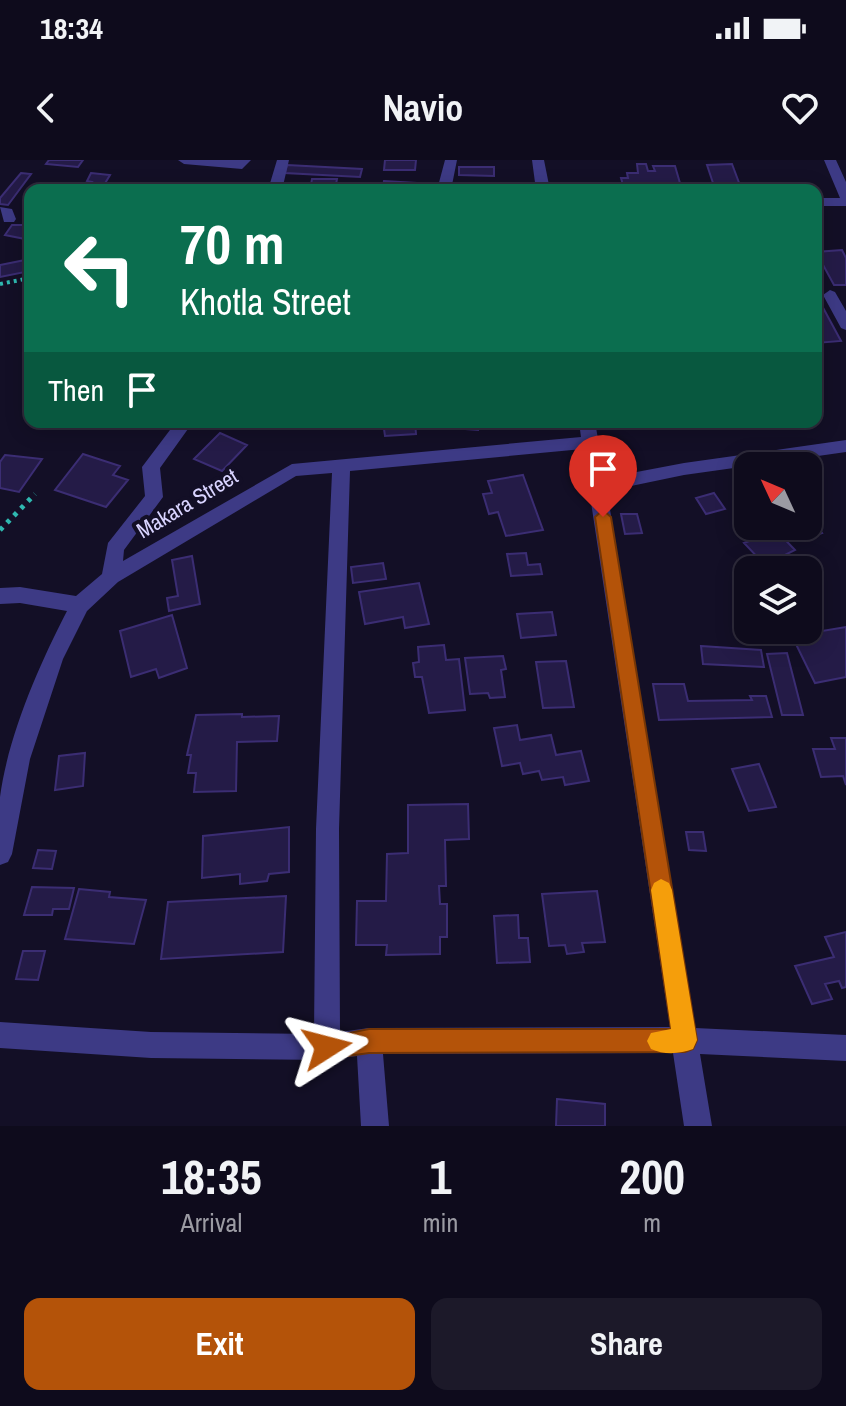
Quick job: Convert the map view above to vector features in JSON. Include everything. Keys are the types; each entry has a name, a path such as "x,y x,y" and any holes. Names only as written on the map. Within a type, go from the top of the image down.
{"street":[{"path":"184,160 242,165 245,160"},
{"path":"277,184 283,160"},
{"path":"445,184 451,160"},
{"path":"538,160 542,184"},
{"path":"822,201 846,199 830,160"},
{"path":"831,295 846,325"},
{"path":"111,577 115,548 154,497 151,467 180,428"},
{"path":"589,432 698,1126"},
{"name":"Makara Street","path":"0,854 19,759 53,658 80,605 111,577 292,470 589,432"},
{"path":"598,486 684,469 846,446"},
{"path":"327,1047 323,940 341,465"},
{"path":"0,596 20,595 80,605"},
{"path":"0,1035 151,1045 327,1047 369,1041 685,1040 846,1048"},
{"path":"369,1041 375,1126"}],"path":[{"path":"0,284 24,279"},
{"path":"0,530 35,494"}],"building":[{"path":"49,160 83,160 78,167 46,164"},
{"path":"385,160 416,160 415,170 384,170"},
{"path":"637,164 646,164 648,171 655,171 653,166 675,166 680,184 623,184 621,178 628,178 627,173 638,173"},
{"path":"732,164 740,184 713,184 707,165"},
{"path":"287,165 362,169 360,177 285,173"},
{"path":"459,167 494,167 494,176 459,175"},
{"path":"21,173 31,174 8,205 0,204 0,198"},
{"path":"91,173 110,175 105,184 87,181"},
{"path":"312,179 337,179 336,184 311,184"},
{"path":"384,181 433,184 383,184"},
{"path":"12,225 24,225 24,239 5,235"},
{"path":"842,250 846,258 846,285 834,285 822,263 822,252"},
{"path":"24,260 24,272 0,277 0,265"},
{"path":"822,306 841,341 822,343"},
{"path":"384,428 416,428 416,434 385,436"},
{"path":"220,433 247,445 222,471 194,459"},
{"path":"83,454 120,466 113,475 128,480 106,507 55,490"},
{"path":"5,455 42,459 19,492 0,488 0,462"},
{"path":"523,475 543,530 506,536 498,512 489,514 483,494 492,493 488,481"},
{"path":"714,493 725,509 706,514 696,498"},
{"path":"621,514 637,514 642,533 625,534"},
{"path":"752,540 785,540 795,550 783,556 756,556 744,543"},
{"path":"526,553 528,565 540,564 542,574 511,576 507,554"},
{"path":"192,556 200,604 169,611 167,598 178,596 172,560"},
{"path":"383,563 386,579 353,583 351,567"},
{"path":"419,583 429,624 405,628 403,617 365,624 359,592"},
{"path":"552,612 556,635 521,638 517,614"},
{"path":"172,615 187,668 159,678 156,669 131,677 120,631"},
{"path":"846,627 846,677 815,683 796,644 822,644 822,631"},
{"path":"444,645 446,660 459,659 465,710 429,713 422,677 415,677 413,663 419,662 418,647"},
{"path":"701,646 761,650 764,667 703,664"},
{"path":"787,653 803,715 782,715 767,654"},
{"path":"503,656 506,669 501,670 505,697 490,698 488,693 470,694 465,658"},
{"path":"566,661 574,707 543,708 536,662"},
{"path":"653,684 684,684 688,701 752,700 750,696 766,696 772,717 659,720"},
{"path":"242,714 242,717 279,716 277,741 237,742 236,791 194,792 196,773 188,773 191,755 187,755 196,715"},
{"path":"517,725 520,740 551,735 556,755 581,751 589,781 565,785 563,777 542,780 539,771 523,774 520,763 502,766 494,728"},
{"path":"831,738 846,738 846,785 843,776 821,777 813,749 835,749"},
{"path":"85,753 83,786 55,790 59,756"},
{"path":"759,764 776,807 749,811 732,769"},
{"path":"468,804 469,839 445,840 446,886 439,886 440,904 447,904 447,937 440,937 440,954 386,955 387,945 356,945 357,901 386,901 387,854 408,853 408,805"},
{"path":"289,827 289,872 269,874 267,881 240,884 240,874 202,878 203,836"},
{"path":"686,832 703,832 706,851 689,850"},
{"path":"38,850 56,851 52,869 33,868"},
{"path":"32,887 74,888 69,909 53,909 52,915 24,915"},
{"path":"79,889 110,892 109,897 146,900 134,944 65,939"},
{"path":"597,891 605,942 582,943 584,952 567,954 565,945 549,946 542,894"},
{"path":"286,896 283,952 161,959 168,902"},
{"path":"518,915 519,938 528,938 530,962 497,963 494,916"},
{"path":"846,932 846,987 842,988 839,981 825,984 832,999 812,1004 795,966 834,957 825,937"},
{"path":"23,951 45,951 38,980 16,979"},
{"path":"557,1099 605,1104 605,1126 556,1126"}],"slow traffic":[{"path":"659,1041 685,1040 661,890"}],"route":[{"path":"327,1047 369,1041 498,1043 685,1040 603,517"}]}
